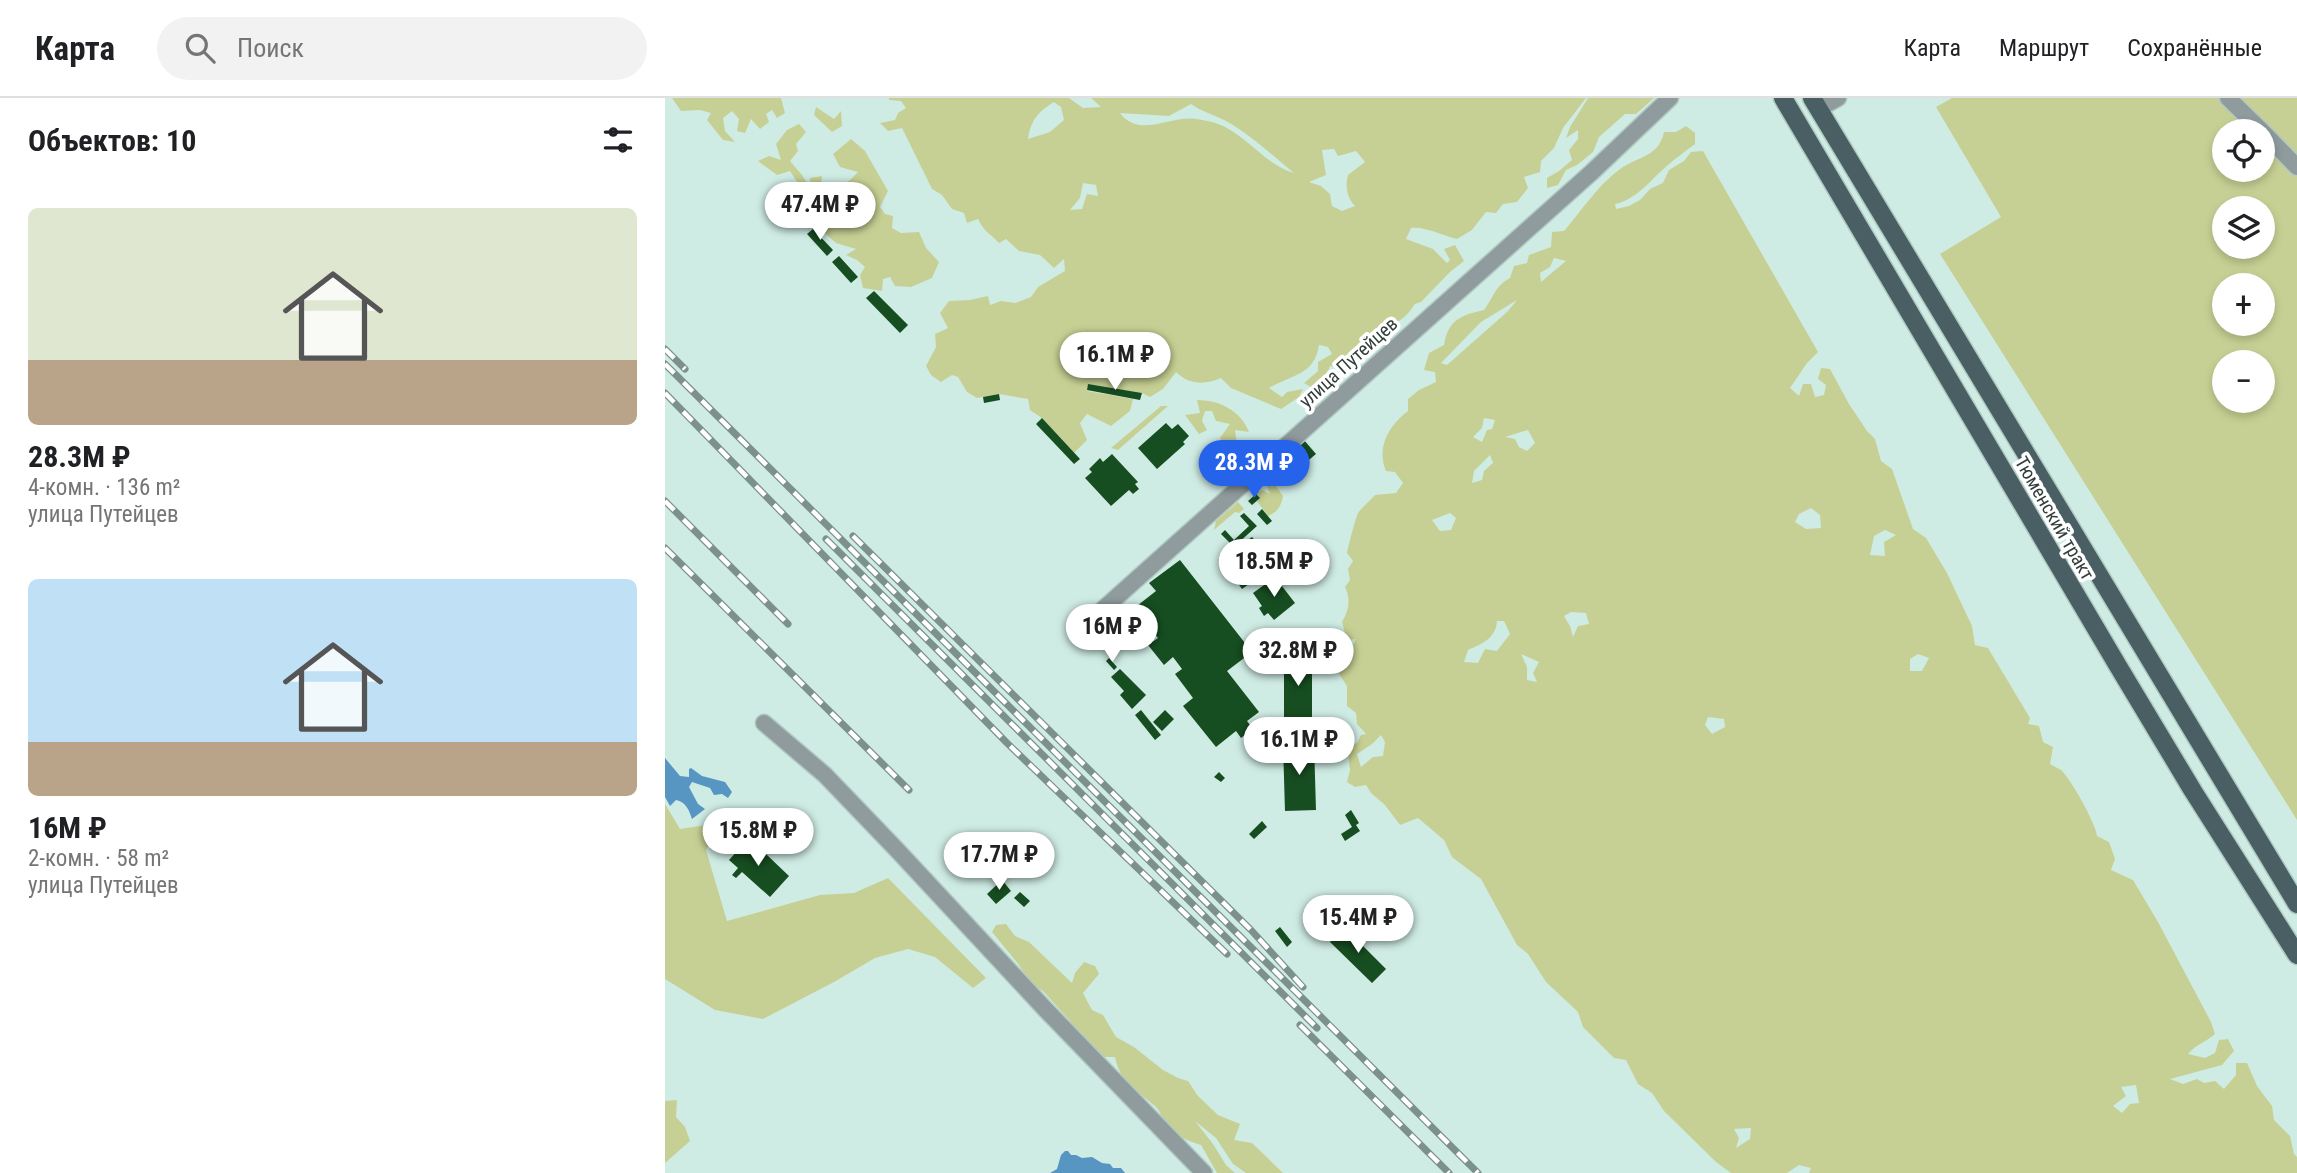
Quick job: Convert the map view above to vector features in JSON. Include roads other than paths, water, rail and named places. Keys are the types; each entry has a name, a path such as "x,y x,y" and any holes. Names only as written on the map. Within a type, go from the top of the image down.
{"main road":[{"name":"Тюменский тракт","path":"1783,98 2118,666 2297,958"},
{"name":"Тюменский тракт","path":"1815,104 2296,902"}],"street":[{"name":"улица Путейцев","path":"1101,611 1592,172 1670,98"},
{"path":"1815,104 1838,98"},
{"path":"2228,98 2249,119"},
{"path":"2275,145 2297,167"},
{"path":"764,723 825,775 1204,1173"}],"water":[{"path":"665,758 680,776 689,777 691,768 702,776 725,782 732,792 728,798 722,794 714,795 710,788 692,782 689,787 698,804 705,809 692,819 685,805 676,800 670,806 665,797"},
{"path":"1065,1151 1082,1158 1092,1157 1110,1164 1113,1168 1121,1168 1125,1173 1050,1173 1057,1169"}],"railway":[{"path":"665,349 685,369"},
{"path":"665,364 1478,1173"},
{"path":"665,393 1007,743 1227,954"},
{"path":"665,501 788,624"},
{"path":"853,536 1251,930 1303,987"},
{"path":"826,539 1317,1028"},
{"path":"665,548 909,790"},
{"path":"1300,1025 1449,1173"}]}
